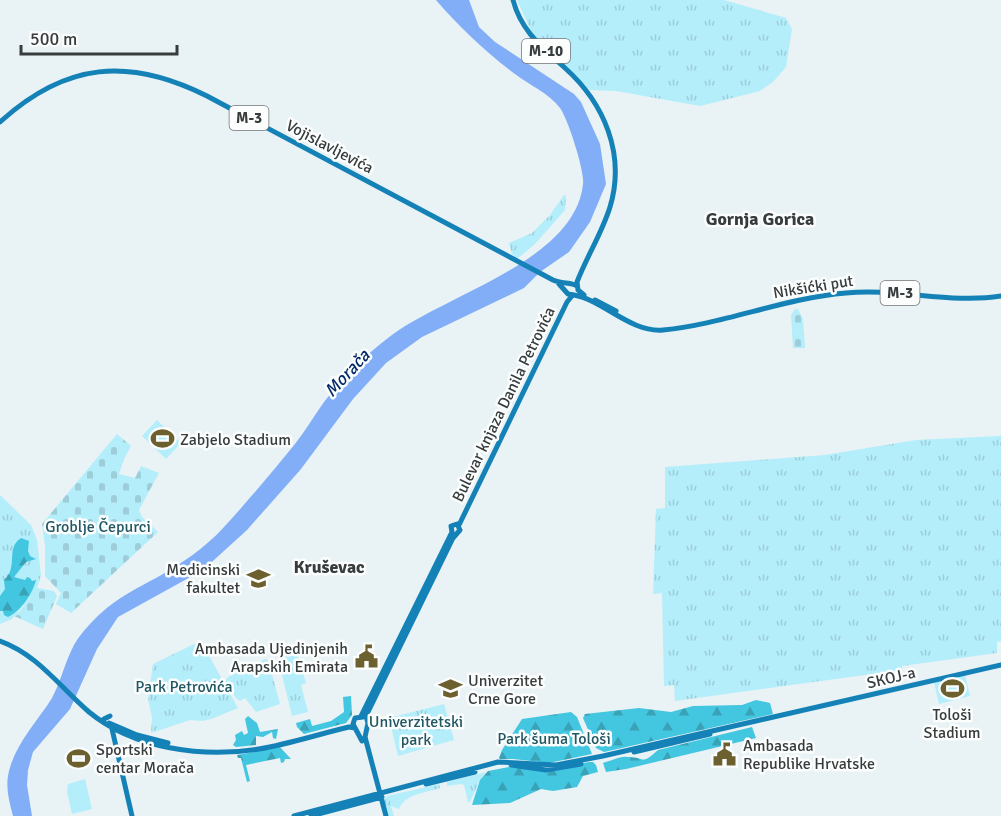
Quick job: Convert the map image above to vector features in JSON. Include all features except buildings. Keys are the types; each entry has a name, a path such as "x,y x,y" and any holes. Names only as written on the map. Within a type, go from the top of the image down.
{"main road":[{"name":"M-10","path":"512,0 530,35 584,88 598,107 606,123 613,147 615,175 610,205 572,290"},
{"name":"Vojislavljevića","path":"0,123 39,92 72,78 90,73 115,71 141,72 157,76 180,83 207,96 572,290"},
{"name":"Nikšićki put","path":"572,290 634,320 667,328 691,325 799,300 859,292 976,298 1001,295"},
{"name":"Bulevar knjaza Danila Petrovića","path":"364,718 454,532 451,526 458,524 572,290"},
{"path":"0,639 16,644 81,702 128,736 187,750 237,751 268,747 349,727 366,728"},
{"name":"SKOJ-a","path":"379,796 498,762 556,765 1001,665"},
{"path":"81,702 112,726 136,735 184,746 229,749 265,745 355,727"},
{"path":"104,719 110,716"},
{"path":"379,796 361,736 355,727 355,718 364,718 365,737 384,816"},
{"path":"112,726 132,816"},
{"path":"116,744 128,736"},
{"path":"294,816 379,796"},
{"path":"311,816 379,796"}],"green space":[{"path":"517,0 724,0 786,18 792,29 786,67 773,82 760,91 700,106 616,91 590,90 532,33"},
{"path":"564,195 566,196 565,210 535,244 517,259 512,254 509,243 532,233 550,215"},
{"path":"795,309 798,309 803,319 805,348 793,348 791,315"},
{"name":"Zabjelo Stadium","path":"157,420 181,443 166,459 142,436"},
{"name":"Groblje Čepurci","path":"117,434 131,446 119,474 135,478 141,466 159,473 139,510 142,517 158,532 71,613 56,604 61,593 45,576 42,524"},
{"path":"1001,434 1001,641 997,642 997,653 902,666 902,670 675,701 674,685 664,686 662,593 653,594 656,509 665,508 665,467 825,455 916,440 1000,436"},
{"path":"0,495 31,525 37,540 41,575 37,589 23,606 12,619 0,624"},
{"path":"21,538 29,541 28,551 30,556 36,559 26,562 14,577 36,580 26,601 8,617 0,611 0,596 5,589 4,580 11,569 14,547"},
{"path":"37,588 54,591 57,596 43,629 14,616"},
{"name":"Park Petrovića","path":"194,644 203,645 238,708 211,719 190,720 151,733 152,718 148,699 153,664"},
{"path":"296,649 306,683 301,685 308,712 292,716 278,658"},
{"path":"265,659 268,660 280,704 256,712 245,698 240,701 236,698 225,681 228,677"},
{"name":"Tološi Stadium","path":"965,675 970,696 939,704 934,682"},
{"path":"351,696 352,715 346,723 304,734 297,727 296,723 310,719 312,726 331,721 344,712 343,697"},
{"path":"756,700 770,703 773,714 604,752 596,748 583,718 585,714 639,708 671,712 693,706 742,705"},
{"name":"Univerzitetski park","path":"444,704 454,740 398,756 389,718"},
{"name":"Park šuma Tološi","path":"571,712 577,717 592,754 549,763 499,758 522,719"},
{"path":"248,716 257,723 260,732 278,729 276,739 273,738 272,732 263,737 256,736 256,745 236,747 233,745 236,740 235,735 242,731 244,735 248,733 245,719"},
{"name":"Park šuma Tološi","path":"752,727 756,738 626,769 606,772 603,763 624,757 643,760 658,750"},
{"path":"280,747 291,759 285,759 281,763 280,758 246,765 250,781 247,782 241,758 237,755"},
{"name":"Park šuma Tološi","path":"589,762 596,765 598,772 583,776 577,787 553,791 541,789 510,803 472,805 480,780 488,771 509,767 547,770"},
{"path":"486,772 470,802 468,802 464,785 447,786 447,782"},
{"path":"85,779 92,809 72,814 67,792 68,784"},
{"path":"439,784 440,788 406,800 399,809 391,806 394,816 387,816 383,801 387,796"}],"shaded area":[{"path":"436,0 469,0 479,27 495,42 574,94 581,102 600,144 606,184 590,222 569,252 540,272 524,288 422,337 386,363 353,399 301,469 247,530 203,570 118,617 97,649 70,709 33,752 27,785 32,816 13,816 7,783 12,761 52,698 74,645 89,625 103,611 131,591 165,573 201,549 217,535 295,444 331,393 371,352 412,322 532,256 557,235 575,211 583,178 575,146 560,108 484,48"}],"place":[{"name":"Zabjelo Stadium","path":"162,439"},
{"name":"Medicinski fakultet","path":"258,578"},
{"name":"Ambasada Ujedinjenih Arapskih Emirata","path":"366,657"},
{"name":"Univerzitet Crne Gore","path":"450,689"},
{"name":"Tološi Stadium","path":"952,689"},
{"name":"Ambasada Republike Hrvatske","path":"725,754"},
{"name":"Sportski centar Morača","path":"78,758"}],"district":[{"name":"Gornja Gorica","path":"760,219"},
{"name":"Kruševac","path":"329,567"}],"water label":[{"name":"Morača","path":"347,373"}]}
